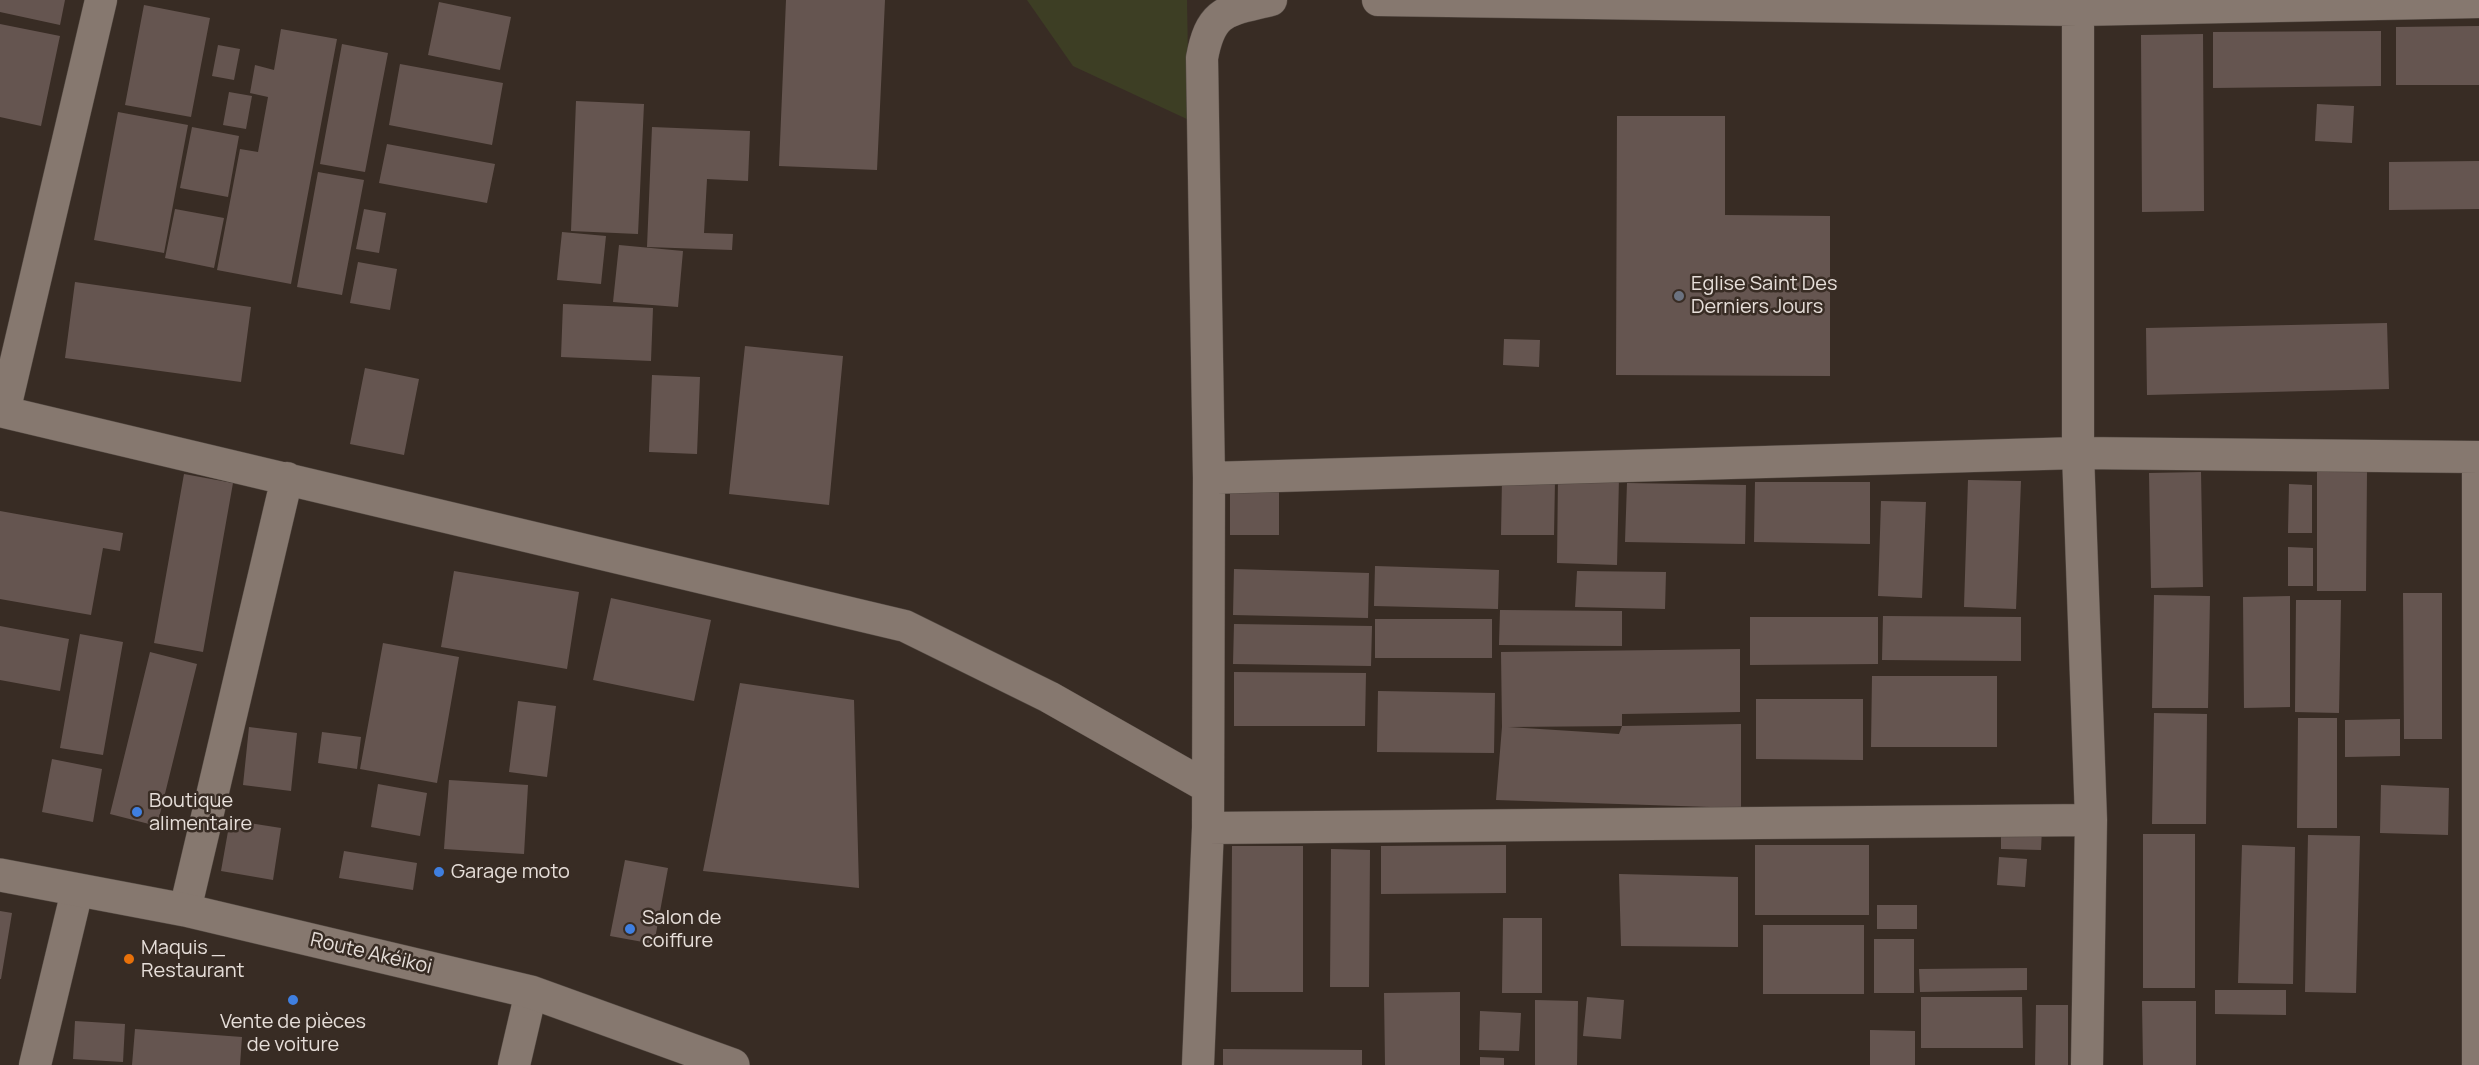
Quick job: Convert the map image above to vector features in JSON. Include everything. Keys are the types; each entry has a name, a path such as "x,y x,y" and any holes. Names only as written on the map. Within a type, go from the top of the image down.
{"street":[{"path":"101,0 2,411 905,626 1049,697 1206,786"},
{"path":"1198,1065 1208,828 1206,786 1209,478 1202,58 1207,32 1228,10 1271,0"},
{"path":"1378,0 2078,5 2479,2"},
{"path":"2078,5 2079,453 2091,820 2087,1065"},
{"path":"1209,478 2079,453 2478,457 2478,1065"},
{"path":"185,910 287,478"},
{"path":"1208,828 2091,820"},
{"name":"Route Akéikoi","path":"0,875 185,910 531,992 733,1065"},
{"path":"35,1065 77,891"},
{"path":"514,1065 531,992"}],"green space":[{"path":"1027,0 1187,0 1189,120 1073,66"}],"building":[{"path":"0,0 65,0 60,25 0,12"},
{"path":"786,0 885,0 877,170 779,166"},
{"path":"439,2 511,17 500,70 428,55"},
{"path":"144,5 210,18 191,117 125,105"},
{"path":"0,24 60,36 41,126 0,117"},
{"path":"2479,26 2479,85 2396,85 2396,27"},
{"path":"281,29 337,39 291,284 217,270 240,149 258,152 268,97 250,93 255,65 274,70"},
{"path":"2381,31 2381,86 2213,88 2213,32"},
{"path":"2203,34 2204,211 2142,212 2141,35"},
{"path":"342,44 388,53 365,172 320,164"},
{"path":"218,45 240,49 234,80 212,76"},
{"path":"400,64 503,83 492,145 389,125"},
{"path":"229,92 252,96 246,129 223,125"},
{"path":"576,101 644,104 638,234 571,231"},
{"path":"2317,104 2354,106 2352,143 2315,141"},
{"path":"118,112 188,125 164,253 94,240"},
{"path":"1617,116 1725,116 1725,215 1830,216 1830,376 1616,375"},
{"path":"192,127 239,136 228,197 180,188"},
{"path":"652,127 750,131 748,181 707,179 704,233 733,234 732,250 647,247"},
{"path":"387,144 495,164 487,203 379,183"},
{"path":"2479,161 2479,209 2389,210 2389,162"},
{"path":"318,172 364,180 342,295 297,287"},
{"path":"175,209 224,218 214,268 165,258"},
{"path":"364,209 386,213 379,253 356,249"},
{"path":"562,232 606,236 601,284 557,280"},
{"path":"619,245 683,251 678,307 613,302"},
{"path":"358,262 397,269 390,310 350,303"},
{"path":"75,282 251,307 241,382 65,358"},
{"path":"563,304 653,308 651,361 561,357"},
{"path":"2387,323 2389,389 2147,395 2146,328"},
{"path":"1504,339 1540,340 1539,367 1503,365"},
{"path":"745,346 843,356 829,505 729,494"},
{"path":"365,368 419,379 404,455 350,444"},
{"path":"652,375 700,377 697,454 649,452"},
{"path":"2367,470 2366,591 2317,591 2317,471"},
{"path":"2201,472 2203,587 2151,588 2149,473"},
{"path":"184,474 233,483 203,652 154,643"},
{"path":"1558,477 1619,477 1617,565 1557,563"},
{"path":"1502,479 1555,480 1554,535 1501,535"},
{"path":"1279,480 1279,535 1230,535 1230,481"},
{"path":"1968,480 2021,481 2016,609 1964,607"},
{"path":"1755,482 1870,482 1870,544 1754,542"},
{"path":"1627,483 1746,485 1745,544 1625,542"},
{"path":"2289,484 2312,485 2312,533 2288,533"},
{"path":"1881,501 1926,502 1922,598 1878,596"},
{"path":"0,511 123,533 120,551 103,548 91,615 0,599"},
{"path":"2288,547 2313,548 2313,586 2288,586"},
{"path":"1375,566 1499,570 1498,609 1374,606"},
{"path":"1234,569 1369,573 1368,618 1233,615"},
{"path":"454,571 579,592 567,669 441,647"},
{"path":"1577,571 1666,572 1665,609 1575,607"},
{"path":"2403,593 2442,593 2442,739 2404,739"},
{"path":"2154,595 2210,596 2208,708 2152,708"},
{"path":"2290,596 2290,707 2244,708 2243,597"},
{"path":"611,598 711,620 694,701 593,680"},
{"path":"2296,600 2341,600 2339,713 2295,712"},
{"path":"1500,610 1622,611 1622,646 1499,645"},
{"path":"1883,616 2021,617 2021,661 1882,660"},
{"path":"1750,617 1878,617 1878,664 1750,665"},
{"path":"1375,619 1492,619 1492,658 1375,658"},
{"path":"1234,624 1372,626 1371,666 1233,664"},
{"path":"0,626 69,639 60,691 0,680"},
{"path":"80,634 123,642 103,755 60,748"},
{"path":"383,643 459,657 437,783 360,769"},
{"path":"1740,649 1740,712 1622,714 1622,726 1741,724 1741,808 1496,800 1502,727 1501,652","holes":["1622,726 1619,734 1508,727"]},
{"path":"150,652 197,664 157,826 110,814"},
{"path":"1234,672 1366,673 1365,726 1234,726"},
{"path":"1872,676 1997,676 1997,747 1871,747"},
{"path":"740,683 854,700 859,888 703,871"},
{"path":"1378,691 1495,693 1494,753 1377,752"},
{"path":"1756,699 1863,699 1863,760 1756,759"},
{"path":"518,701 556,706 547,777 509,772"},
{"path":"2154,713 2207,714 2206,824 2152,824"},
{"path":"2298,718 2337,718 2337,828 2297,828"},
{"path":"2400,719 2400,756 2345,757 2345,720"},
{"path":"249,727 297,733 291,791 243,785"},
{"path":"322,732 361,737 357,769 318,763"},
{"path":"52,759 102,769 93,822 42,812"},
{"path":"449,780 528,785 524,854 444,849"},
{"path":"378,784 427,793 420,836 371,827"},
{"path":"2381,785 2449,788 2448,835 2380,833"},
{"path":"230,820 281,828 273,880 221,871"},
{"path":"2001,826 2042,828 2041,850 2001,849"},
{"path":"2143,834 2195,834 2195,988 2143,988"},
{"path":"2308,835 2360,836 2356,993 2305,992"},
{"path":"1506,845 1506,893 1381,894 1381,846"},
{"path":"1755,845 1869,845 1869,915 1755,915"},
{"path":"2242,845 2295,847 2293,984 2238,983"},
{"path":"1232,846 1303,846 1303,992 1231,992"},
{"path":"1331,849 1370,850 1369,987 1330,987"},
{"path":"344,851 417,863 413,890 339,878"},
{"path":"1999,857 2027,859 2025,887 1997,885"},
{"path":"625,860 668,868 654,944 610,936"},
{"path":"1619,874 1738,877 1738,947 1621,946"},
{"path":"1877,905 1917,905 1917,929 1877,929"},
{"path":"0,911 12,913 1,979 0,979"},
{"path":"1503,918 1542,918 1542,993 1502,993"},
{"path":"1763,925 1864,925 1864,994 1763,994"},
{"path":"1874,939 1914,939 1914,993 1874,993"},
{"path":"2027,968 2027,990 1920,992 1919,969"},
{"path":"2215,990 2286,990 2286,1015 2215,1014"},
{"path":"1460,992 1460,1065 1385,1065 1384,993"},
{"path":"1587,997 1624,1000 1621,1039 1583,1036"},
{"path":"1921,997 2022,997 2023,1048 1921,1048"},
{"path":"1535,1000 1578,1001 1577,1065 1535,1065"},
{"path":"2142,1001 2196,1001 2196,1065 2143,1065"},
{"path":"2036,1005 2068,1005 2068,1065 2035,1065"},
{"path":"1480,1011 1521,1013 1519,1051 1479,1050"},
{"path":"75,1021 125,1024 123,1062 73,1059"},
{"path":"135,1029 242,1037 240,1065 132,1065"},
{"path":"1870,1030 1915,1031 1915,1065 1870,1065"},
{"path":"1223,1049 1362,1050 1362,1065 1223,1065"},
{"path":"1480,1057 1504,1058 1504,1065 1480,1065"}],"place":[{"name":"Eglise Saint Des Derniers Jours","path":"1679,296"},
{"name":"Boutique alimentaire","path":"137,812"},
{"name":"Garage moto","path":"439,872"},
{"name":"Salon de coiffure","path":"630,929"},
{"name":"Maquis _ Restaurant","path":"129,959"},
{"name":"Vente de pièces de voiture","path":"293,1000"}]}
